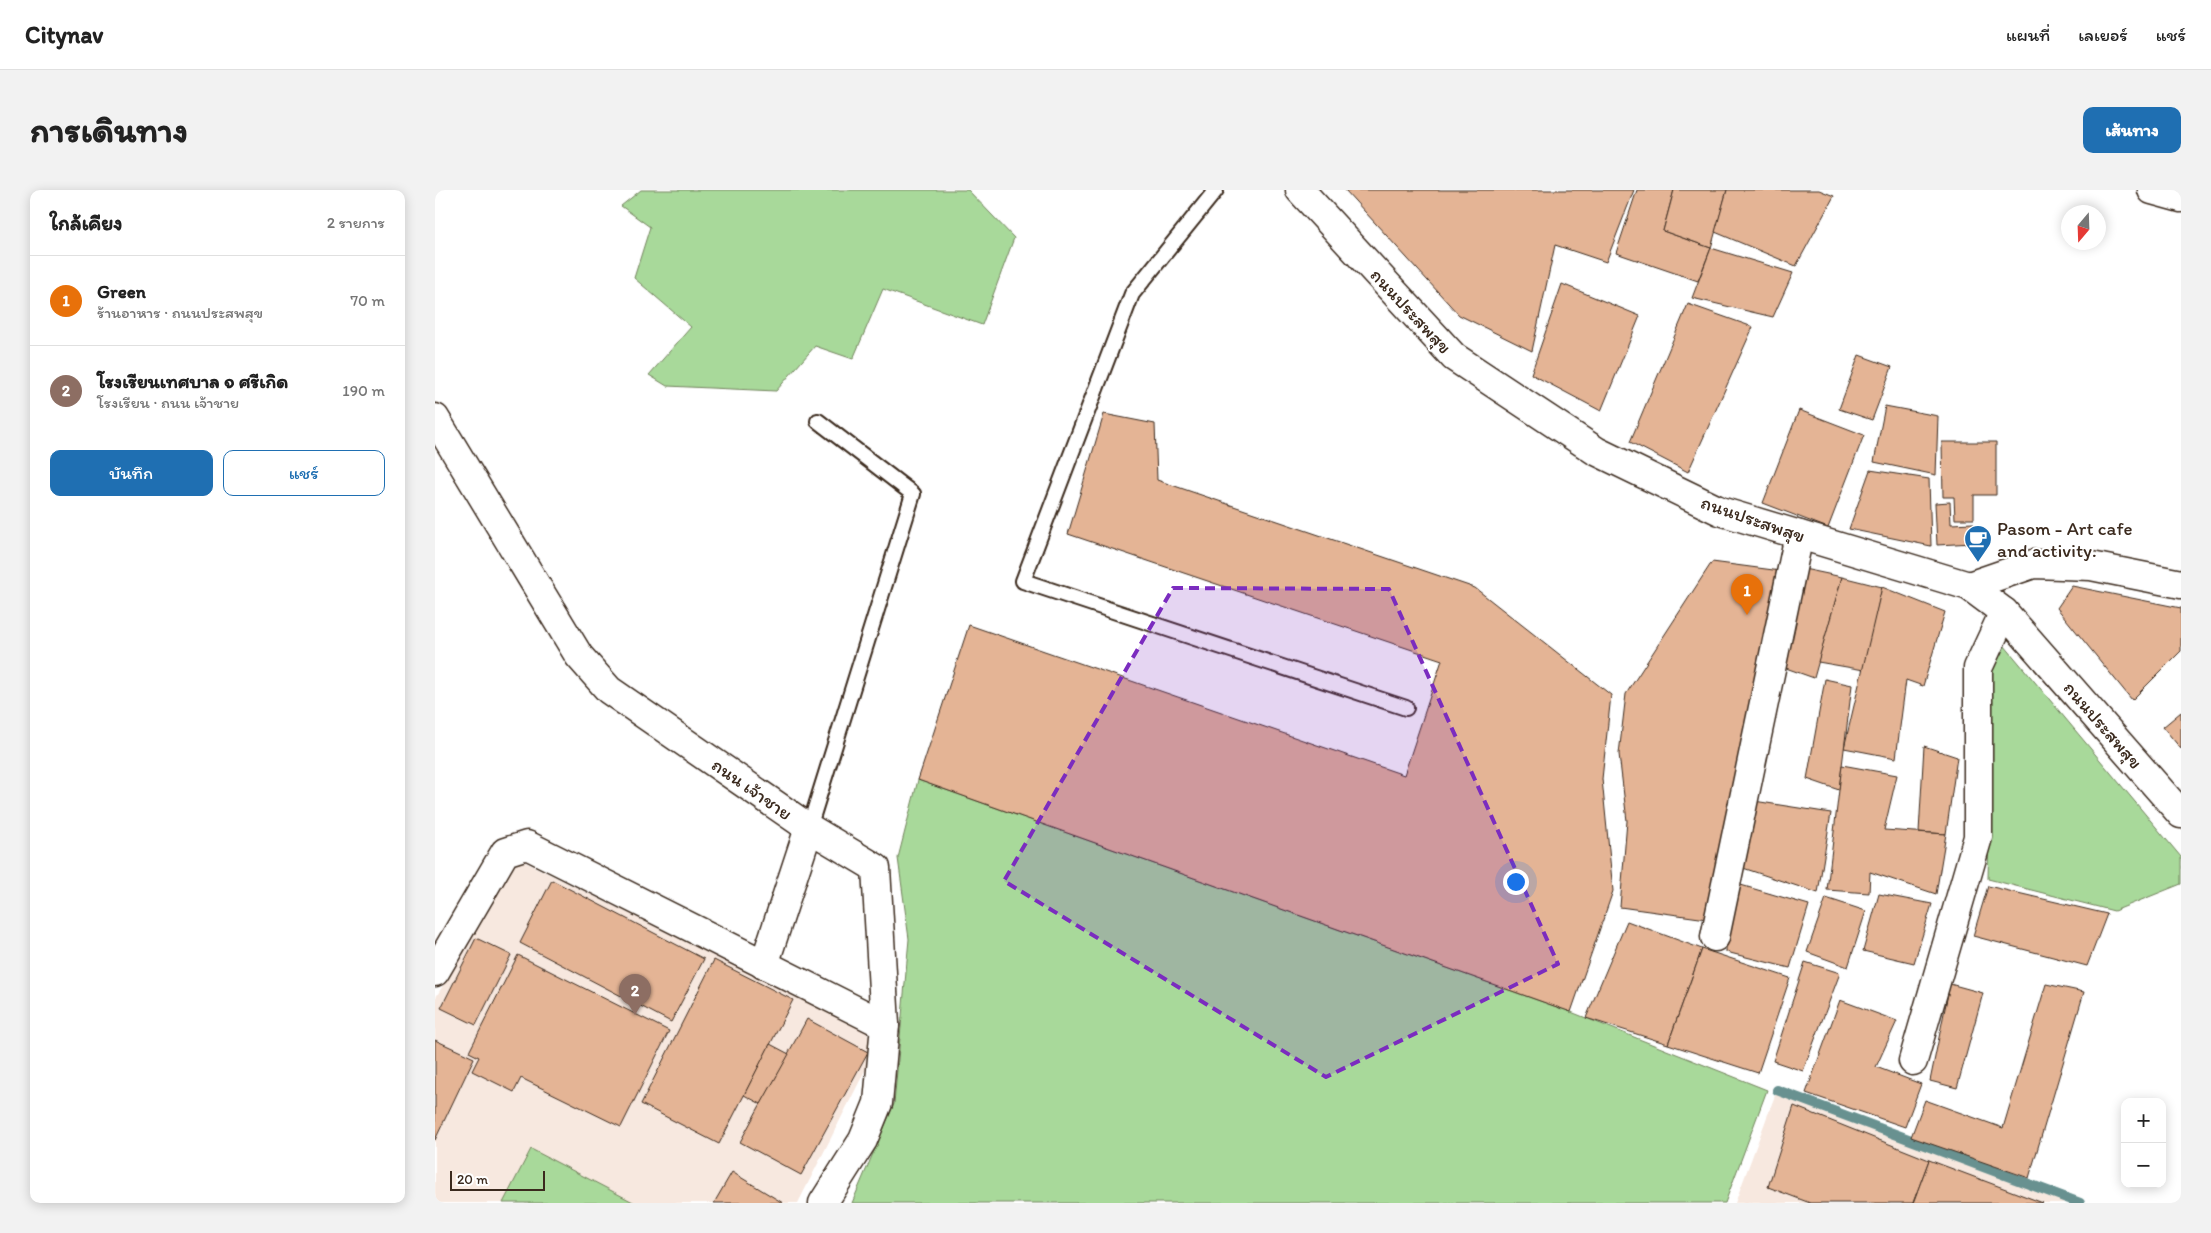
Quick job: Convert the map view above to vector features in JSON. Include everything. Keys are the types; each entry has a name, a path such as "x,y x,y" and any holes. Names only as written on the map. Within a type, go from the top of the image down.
{"street":[{"name":"ถนนประสพสุข","path":"1300,190 1454,357 1596,451 1719,511 1969,586 2004,612 2181,814"},
{"path":"2152,190 2181,198"},
{"name":"ถนน เจ้าชาย","path":"435,418 579,656 609,690 809,828 876,868 885,1025 877,1103 863,1140 823,1203"},
{"path":"1715,937 1799,535"},
{"path":"1969,586 2033,564 2091,566 2181,584"},
{"path":"1913,1061 1978,837 1978,668 2004,612"},
{"path":"764,965 809,828"},
{"path":"435,972 505,852 527,845 885,1025"}],"lane":[{"path":"1216,190 1132,294 1023,581 1406,708"},
{"path":"809,828 913,494 818,421"}],"highlighted area":[{"path":"1173,588 1389,589 1558,964 1326,1077 1004,881"}],"shaded area":[{"path":"517,858 866,1031 875,1051 798,1203 435,1203 435,999"},
{"path":"1777,1090 2080,1203 1735,1203"}],"green space":[{"path":"641,190 968,190 1014,238 982,325 883,289 853,359 815,346 776,391 667,386 649,375 691,327 634,278 650,227 621,206"},
{"path":"2004,645 2181,857 2181,884 2114,911 1988,879 1992,672"},
{"path":"918,780 1571,1012 1767,1090 1725,1203 852,1203 894,1104 909,939 898,858"},
{"path":"531,1149 635,1203 503,1203"}],"building":[{"path":"1345,190 1634,190 1606,262 1555,245 1532,351 1459,315"},
{"path":"1637,190 1674,190 1663,231 1711,248 1698,281 1616,253"},
{"path":"1674,190 1727,190 1711,248 1663,231"},
{"path":"1727,190 1819,190 1834,196 1796,266 1715,232"},
{"path":"1711,248 1793,273 1773,317 1692,298"},
{"path":"1562,284 1640,316 1601,411 1531,374"},
{"path":"1688,304 1753,327 1688,472 1630,442"},
{"path":"1859,355 1892,367 1872,420 1839,409"},
{"path":"1885,406 1938,416 1936,475 1874,462"},
{"path":"1799,410 1864,435 1828,528 1763,503"},
{"path":"1104,414 1155,424 1157,480 1475,588 1611,695 1602,779 1613,891 1571,1012 918,780 969,625 1404,775 1442,660 1068,534"},
{"path":"1942,442 1996,442 1996,495 1974,495 1974,519 1955,519 1954,497 1943,497"},
{"path":"1870,470 1929,479 1931,546 1849,529"},
{"path":"1950,502 1951,524 1973,523 1973,543 1937,545 1935,503"},
{"path":"1712,562 1781,571 1707,919 1620,907 1627,821 1619,754 1626,694"},
{"path":"1804,569 1842,577 1814,678 1783,667"},
{"path":"1842,577 1882,587 1864,670 1818,662"},
{"path":"2072,586 2181,608 2181,651 2132,700 2057,608"},
{"path":"1882,587 1945,612 1923,686 1906,680 1896,758 1844,748"},
{"path":"1825,679 1852,685 1839,790 1807,779"},
{"path":"2181,712 2181,749 2163,727"},
{"path":"1924,746 1957,757 1946,834 1919,832"},
{"path":"1842,765 1897,775 1884,830 1946,834 1936,894 1870,872 1869,893 1827,890"},
{"path":"1754,801 1831,813 1818,893 1740,867"},
{"path":"552,880 704,959 671,1022 520,943"},
{"path":"1727,881 1809,905 1790,968 1726,952"},
{"path":"1988,886 2107,914 2087,966 1973,936"},
{"path":"1879,894 1932,904 1914,963 1863,951"},
{"path":"1826,898 1866,911 1848,967 1807,952"},
{"path":"1627,921 1702,949 1668,1044 1586,1018"},
{"path":"476,938 511,955 476,1025 441,1008"},
{"path":"1702,949 1790,978 1758,1073 1668,1044"},
{"path":"518,955 669,1031 621,1127 521,1078 514,1092 472,1071 479,1057 469,1052"},
{"path":"714,960 793,1000 719,1144 641,1104"},
{"path":"1805,962 1840,973 1803,1071 1773,1061"},
{"path":"1950,984 1983,993 1957,1088 1930,1081"},
{"path":"2046,984 2084,992 2029,1178 1911,1137 1925,1100 2003,1128"},
{"path":"1840,1000 1897,1021 1876,1067 1921,1084 1905,1127 1806,1093"},
{"path":"807,1019 868,1052 801,1175 740,1142"},
{"path":"435,1040 474,1058 435,1140"},
{"path":"770,1044 789,1054 761,1104 744,1095"},
{"path":"1794,1106 1929,1160 1913,1203 1810,1203 1768,1187"},
{"path":"1929,1160 2043,1203 1913,1203"},
{"path":"732,1172 783,1203 714,1203"}],"waterway":[{"path":"1777,1090 2080,1203"}],"place":[{"name":"Pasom - Art cafe and activity.","path":"1978,563"},
{"name":"Green","path":"1747,615"},
{"name":"โรงเรียนเทศบาล ๑ ศรีเกิด","path":"635,1015"}]}
